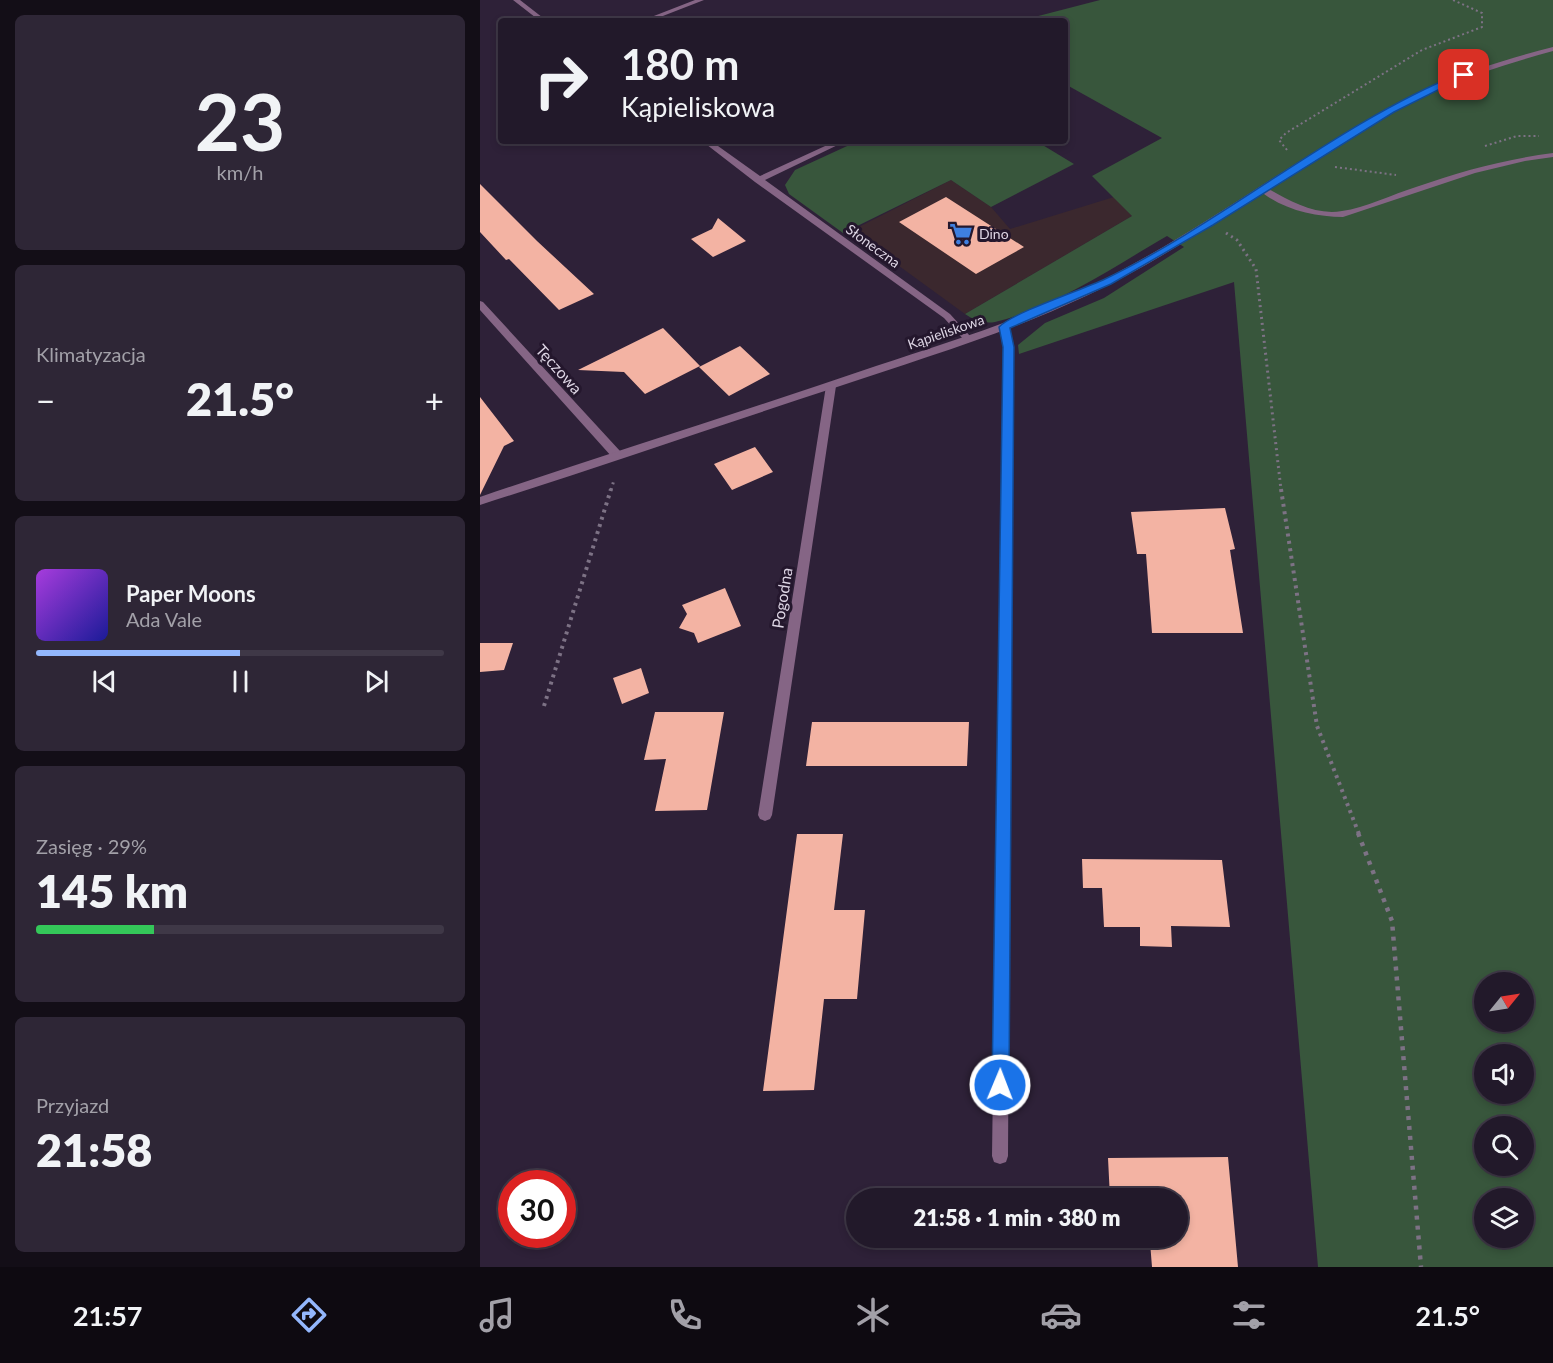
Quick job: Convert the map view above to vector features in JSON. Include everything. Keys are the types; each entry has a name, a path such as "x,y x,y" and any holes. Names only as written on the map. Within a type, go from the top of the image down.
{"street":[{"path":"516,0 540,18"},
{"path":"652,18 701,0"},
{"name":"Kąpieliskowa","path":"480,501 616,454 831,386 1005,327 1108,282 1210,223 1262,189 1433,87 1479,69 1553,49"},
{"name":"Słoneczna","path":"710,144 947,316 967,338"},
{"path":"758,180 836,144"},
{"path":"1262,189 1304,211 1324,215 1343,214 1482,166 1515,159 1553,155"},
{"name":"Tęczowa","path":"480,304 616,454"},
{"path":"1000,1156 1008,347 1005,327"},
{"name":"Pogodna","path":"765,815 831,386"}],"path":[{"path":"1210,223 1237,240 1256,269 1274,441 1317,726 1392,921 1420,1267"},
{"path":"544,706 614,479 616,454"}],"shaded area":[{"name":"Dino","path":"951,180 991,207 1010,229 1114,197 1132,216 965,314 851,231"}],"green space":[{"path":"1100,0 1553,0 1553,1267 1318,1267 1234,282 1019,354 1018,345 1045,323 1104,298 1184,247 1167,236 1062,297 1017,316 987,322 976,320 965,314 1132,216 1092,176 1162,138 1068,86 1068,18 1031,18"},
{"path":"851,144 1041,144 1074,164 991,207 951,180 843,233 789,194 785,185 795,170"}],"building":[{"path":"480,184 594,294 559,310 509,259 506,260 480,232"},
{"name":"Dino","path":"946,197 1024,247 976,274 899,222"},
{"path":"718,218 746,241 713,257 691,239 712,229"},
{"path":"663,328 700,366 645,394 624,372 578,370"},
{"path":"740,346 770,374 729,396 699,367"},
{"path":"480,397 514,441 504,446 480,495"},
{"path":"755,447 773,472 732,490 714,464"},
{"path":"1225,508 1235,549 1230,550 1243,633 1152,633 1146,554 1137,554 1131,512"},
{"path":"725,588 741,626 698,643 694,633 679,628 687,614 682,605"},
{"path":"480,643 513,643 504,670 480,672"},
{"path":"641,668 649,693 622,704 613,678"},
{"path":"655,712 724,712 707,810 655,811 666,759 644,760"},
{"path":"812,722 969,722 967,766 806,766"},
{"path":"797,834 843,834 834,910 865,910 857,999 824,999 814,1090 763,1091"},
{"path":"1082,859 1222,860 1230,927 1171,926 1172,947 1140,946 1140,927 1104,927 1102,888 1083,888"},
{"path":"1228,1157 1238,1267 1152,1267 1150,1248 1188,1248 1188,1188 1110,1188 1108,1158"}],"place":[{"name":"Dino","path":"961,234"}],"route":[{"path":"1000,1085 1008,347 1005,327 1108,282 1210,223 1390,110 1433,87 1464,75"}]}
